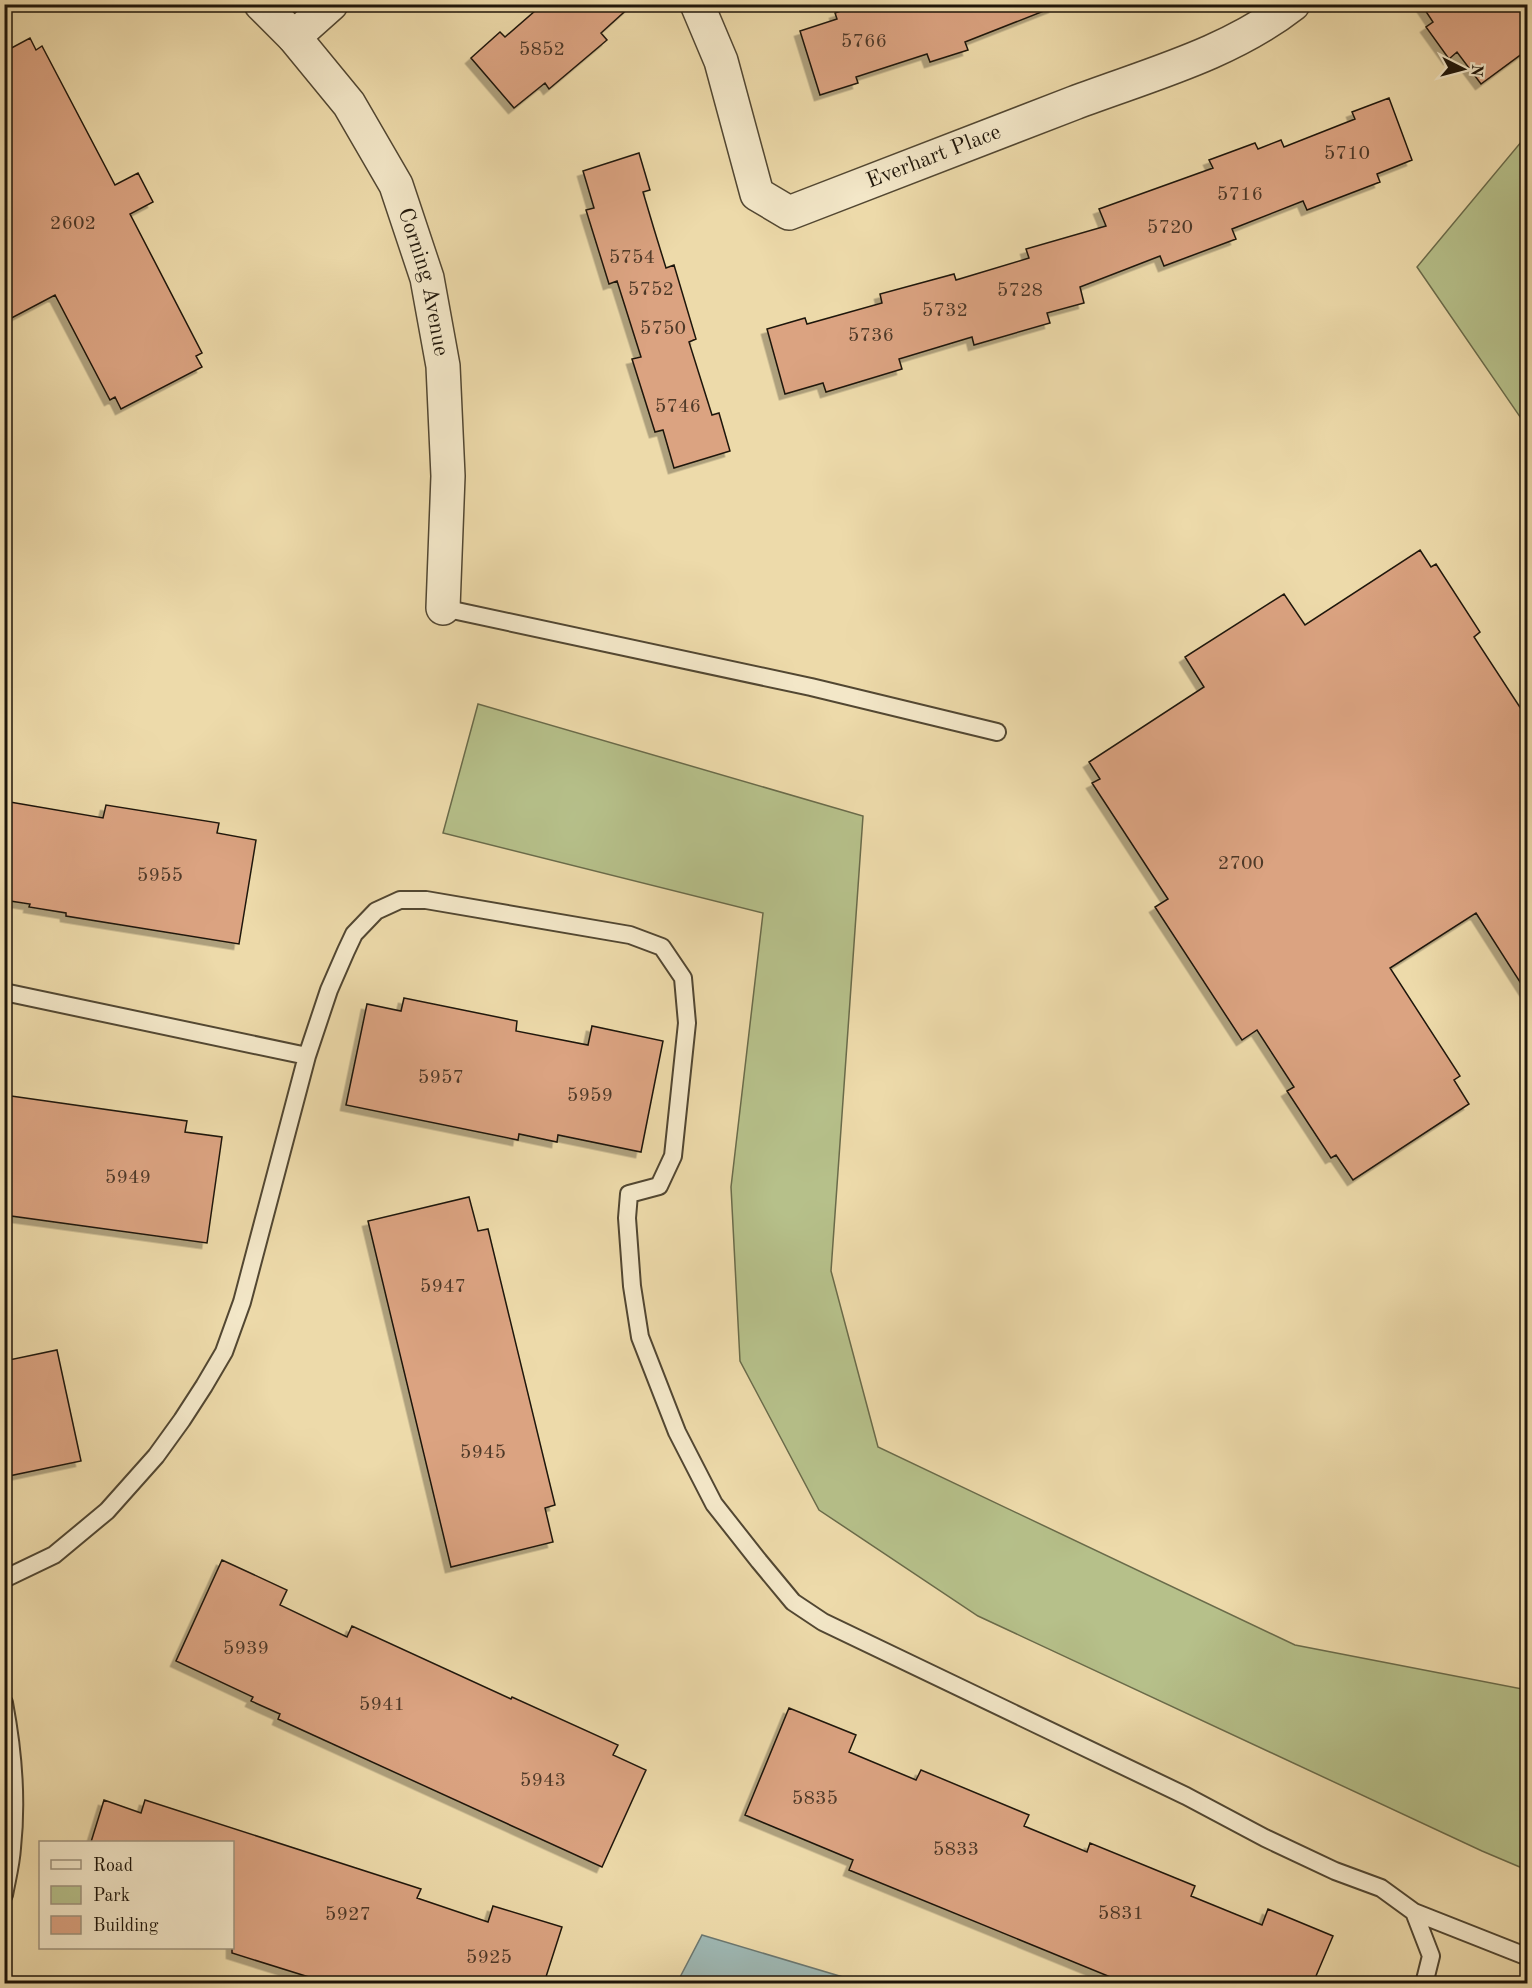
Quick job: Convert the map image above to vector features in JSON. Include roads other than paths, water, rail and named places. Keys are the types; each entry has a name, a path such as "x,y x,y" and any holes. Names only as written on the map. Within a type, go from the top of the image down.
{"street":[{"name":"Corning Avenue","path":"261,4 294,37 349,104 396,185 427,278 444,377 448,476 443,608"},
{"path":"294,37 331,4"},
{"name":"Everhart Place","path":"697,4 721,61 757,194 789,213 1219,49 1272,20 1293,4"}],"lane":[{"path":"443,608 811,687 997,732"},
{"path":"4,1579 54,1555 107,1511 163,1447 224,1352 242,1302 307,1056 329,990 354,934 376,911 400,900 426,900 630,935 662,947 683,978 687,1023 673,1156 659,1186 629,1194 627,1218 632,1286 640,1337 677,1432 714,1504 793,1602 824,1622 1186,1796 1265,1838 1335,1871 1381,1888 1414,1912 1527,1957"},
{"path":"4,992 307,1056"},
{"path":"4,1703 12,1774 13,1819 12,1848 4,1894"},
{"path":"1414,1912 1431,1956 1424,1983"}],"water":[{"path":"702,1935 863,1983 677,1983"}]}
